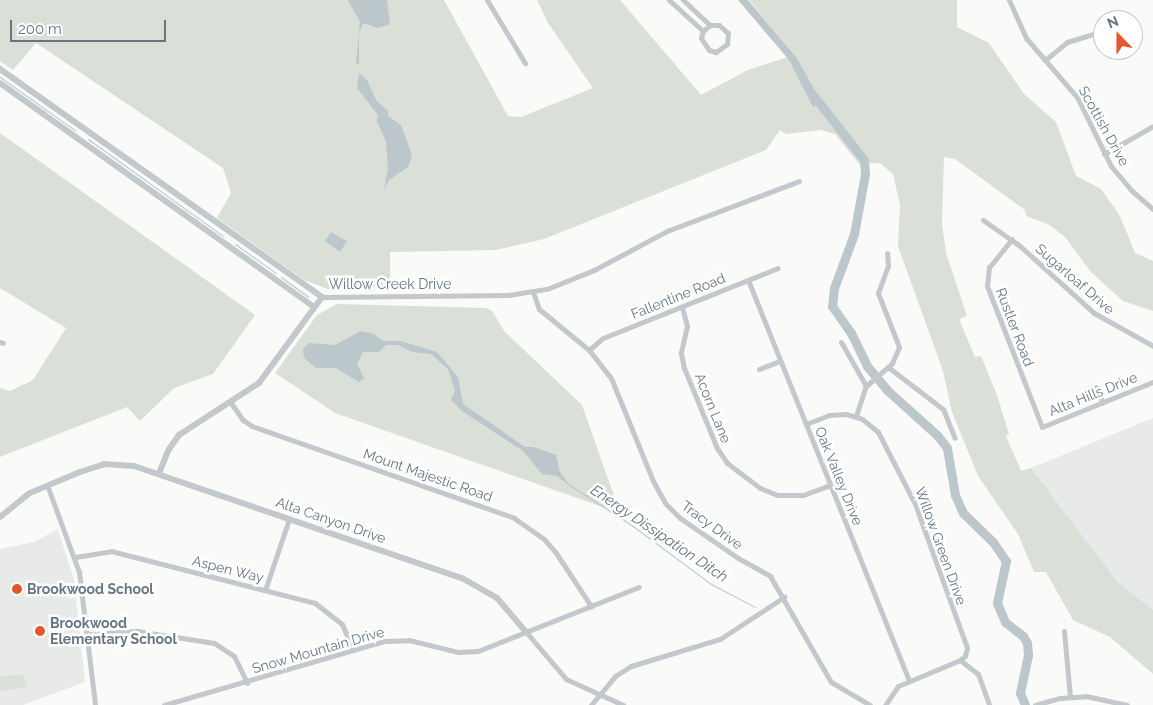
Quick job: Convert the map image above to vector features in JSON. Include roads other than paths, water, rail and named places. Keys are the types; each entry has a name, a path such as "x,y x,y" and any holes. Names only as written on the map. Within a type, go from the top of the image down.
{"street":[{"path":"487,0 525,63"},
{"path":"669,0 703,32"},
{"path":"683,0 710,25"},
{"name":"Scottish Drive","path":"1009,0 1026,38 1077,97 1104,154 1131,190 1153,209"},
{"path":"719,24 728,34 729,41 716,52 708,50 701,38 703,32 710,25 719,24"},
{"path":"1045,60 1067,42 1093,34"},
{"name":"Willow Creek Drive","path":"0,69 322,297 508,295 533,292 580,277 667,231 799,181"},
{"name":"Willow Creek Drive","path":"0,83 314,307"},
{"path":"1104,154 1153,126"},
{"name":"Sugarloaf Drive","path":"983,220 1012,239 1094,313 1153,346"},
{"name":"Rustler Road","path":"1012,239 990,267 987,286 1042,427"},
{"path":"806,424 829,415 856,416 868,385 895,358 899,347 878,293 888,266 887,253"},
{"name":"Fallentine Road","path":"589,350 603,338 778,268"},
{"name":"Oak Valley Drive","path":"748,280 909,680"},
{"name":"Tracy Drive","path":"533,292 539,310 589,350 611,378 653,481 666,504 680,518 738,558 770,576 784,597 831,682 870,705"},
{"path":"158,473 168,451 180,435 259,383 322,297"},
{"name":"Acorn Lane","path":"682,307 687,326 681,353 684,368 717,448 727,463 760,488 777,495 803,495 830,484"},
{"path":"841,342 868,385"},
{"path":"759,369 780,361"},
{"path":"888,367 943,409 955,438"},
{"name":"Alta Hills Drive","path":"1042,427 1153,382"},
{"path":"1096,387 1102,403"},
{"name":"Mount Majestic Road","path":"231,403 243,420 252,426 514,518 556,553 591,606"},
{"name":"Willow Green Drive","path":"856,416 872,426 884,441 915,504 967,648 965,656 960,660"},
{"name":"Alta Canyon Drive","path":"0,518 21,499 47,485 104,464 134,466 158,473 474,584 502,603 558,673 623,705"},
{"path":"47,485 75,557 87,634 95,705"},
{"path":"265,590 289,519"},
{"name":"Aspen Way","path":"75,557 111,551 265,590 326,608 342,624 353,650"},
{"name":"Snow Mountain Drive","path":"164,705 176,704 353,650 401,640 468,652 487,648 639,587"},
{"path":"591,705 615,676 631,666 720,639 784,597"},
{"path":"87,634 137,631 214,642 234,656 247,683"},
{"path":"1064,631 1070,697"},
{"path":"885,705 894,690 909,680 960,660 978,674 989,705"},
{"path":"1035,705 1070,697 1100,697 1127,705"}],"waterway":[{"name":"Energy Dissipation Ditch","path":"0,77 76,131"},
{"path":"813,95 864,160 865,174 854,234 834,288 832,306 851,333 867,366 887,390 937,435 947,448 955,495 963,513 993,542 1006,561 997,603 1005,622 1023,636 1027,643 1028,655 1020,693 1025,705"},
{"name":"Energy Dissipation Ditch","path":"88,139 223,236"},
{"name":"Energy Dissipation Ditch","path":"235,244 276,273"},
{"name":"Energy Dissipation Ditch","path":"281,277 309,297"},
{"name":"Energy Dissipation Ditch","path":"569,485 630,524 711,584 755,607"}],"place":[{"name":"Brookwood School","path":"17,589"},
{"name":"Brookwood Elementary School","path":"40,631"}]}
